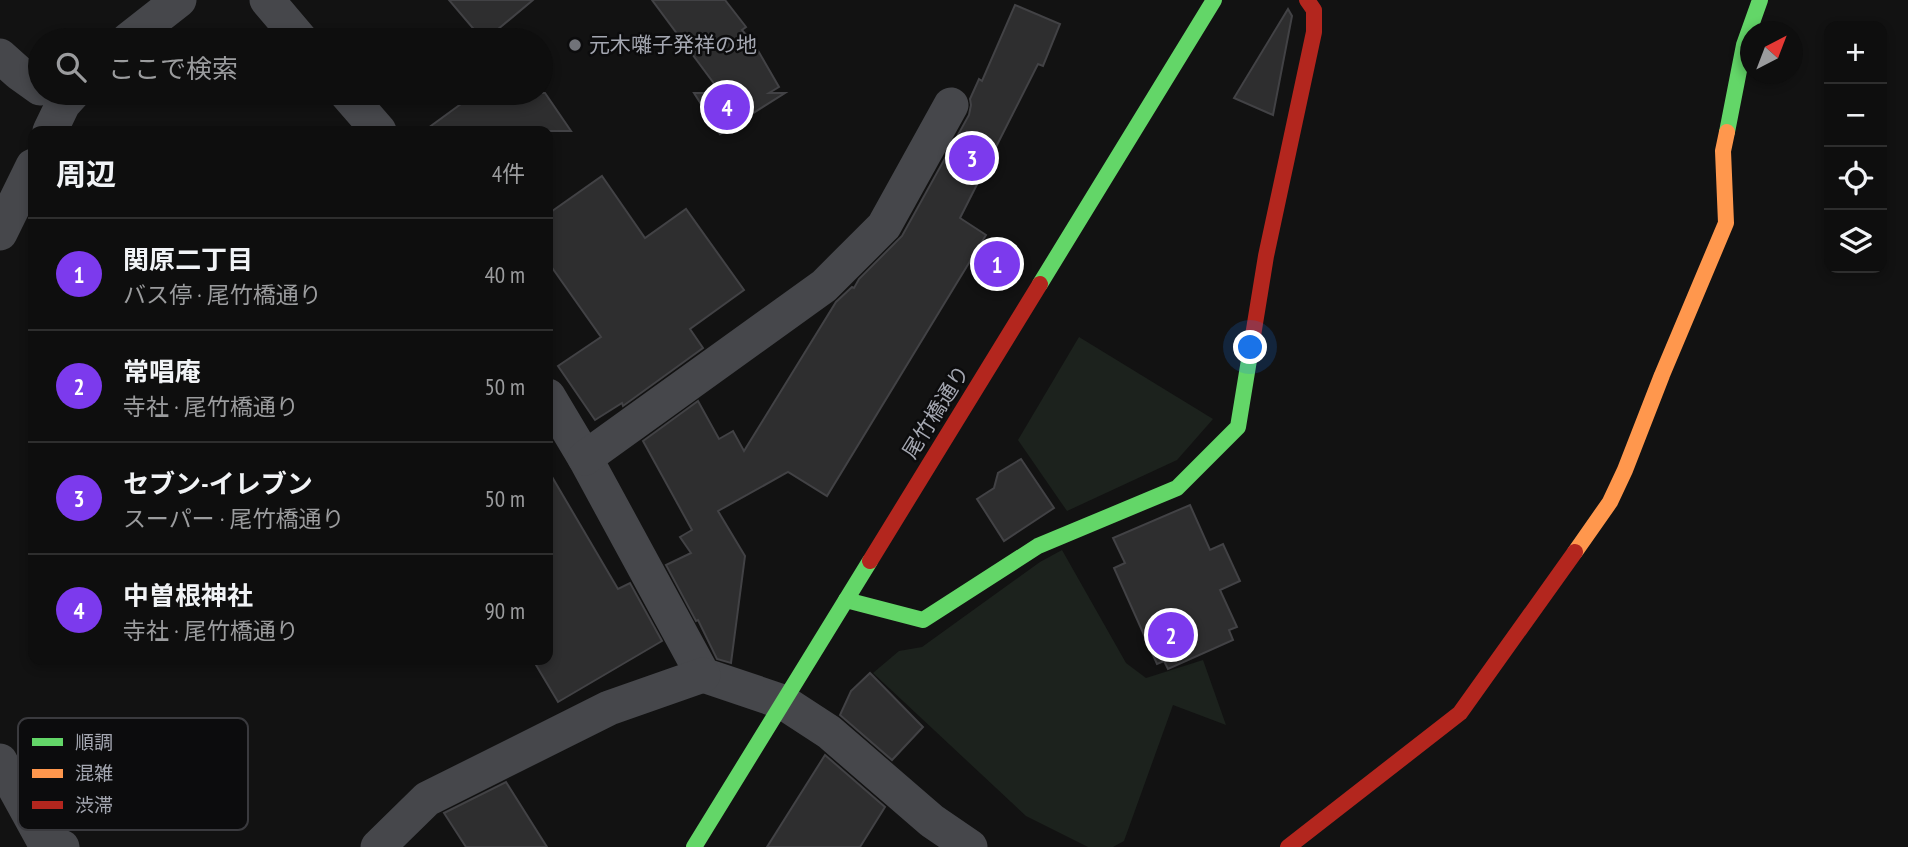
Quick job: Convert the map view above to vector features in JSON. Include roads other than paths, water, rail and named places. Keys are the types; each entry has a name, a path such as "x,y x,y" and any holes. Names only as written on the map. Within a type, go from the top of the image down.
{"street":[{"path":"143,28 179,0"},
{"path":"267,0 291,28"},
{"name":"尾竹橋通り","path":"694,847 1214,0"},
{"path":"846,600 923,620 1038,546 1177,488 1238,427 1266,256 1314,32 1314,10 1307,0"},
{"path":"1288,847 1460,713 1610,502 1726,223 1723,151 1744,45 1760,0"},
{"path":"0,55 28,80"},
{"path":"356,105 375,126"},
{"path":"585,458 824,286 884,226 951,105"},
{"path":"0,233 28,176"},
{"path":"553,404 703,675"},
{"path":"379,847 427,799 609,708 703,675 783,702 829,732 932,821 970,847"},
{"path":"0,761 18,793"}],"place":[{"name":"元木囃子発祥の地","path":"575,45"},
{"name":"中曽根神社","path":"727,107"},
{"name":"セブン-イレブン","path":"972,158"},
{"name":"関原二丁目","path":"997,264"},
{"name":"常唱庵","path":"1171,635"}]}
